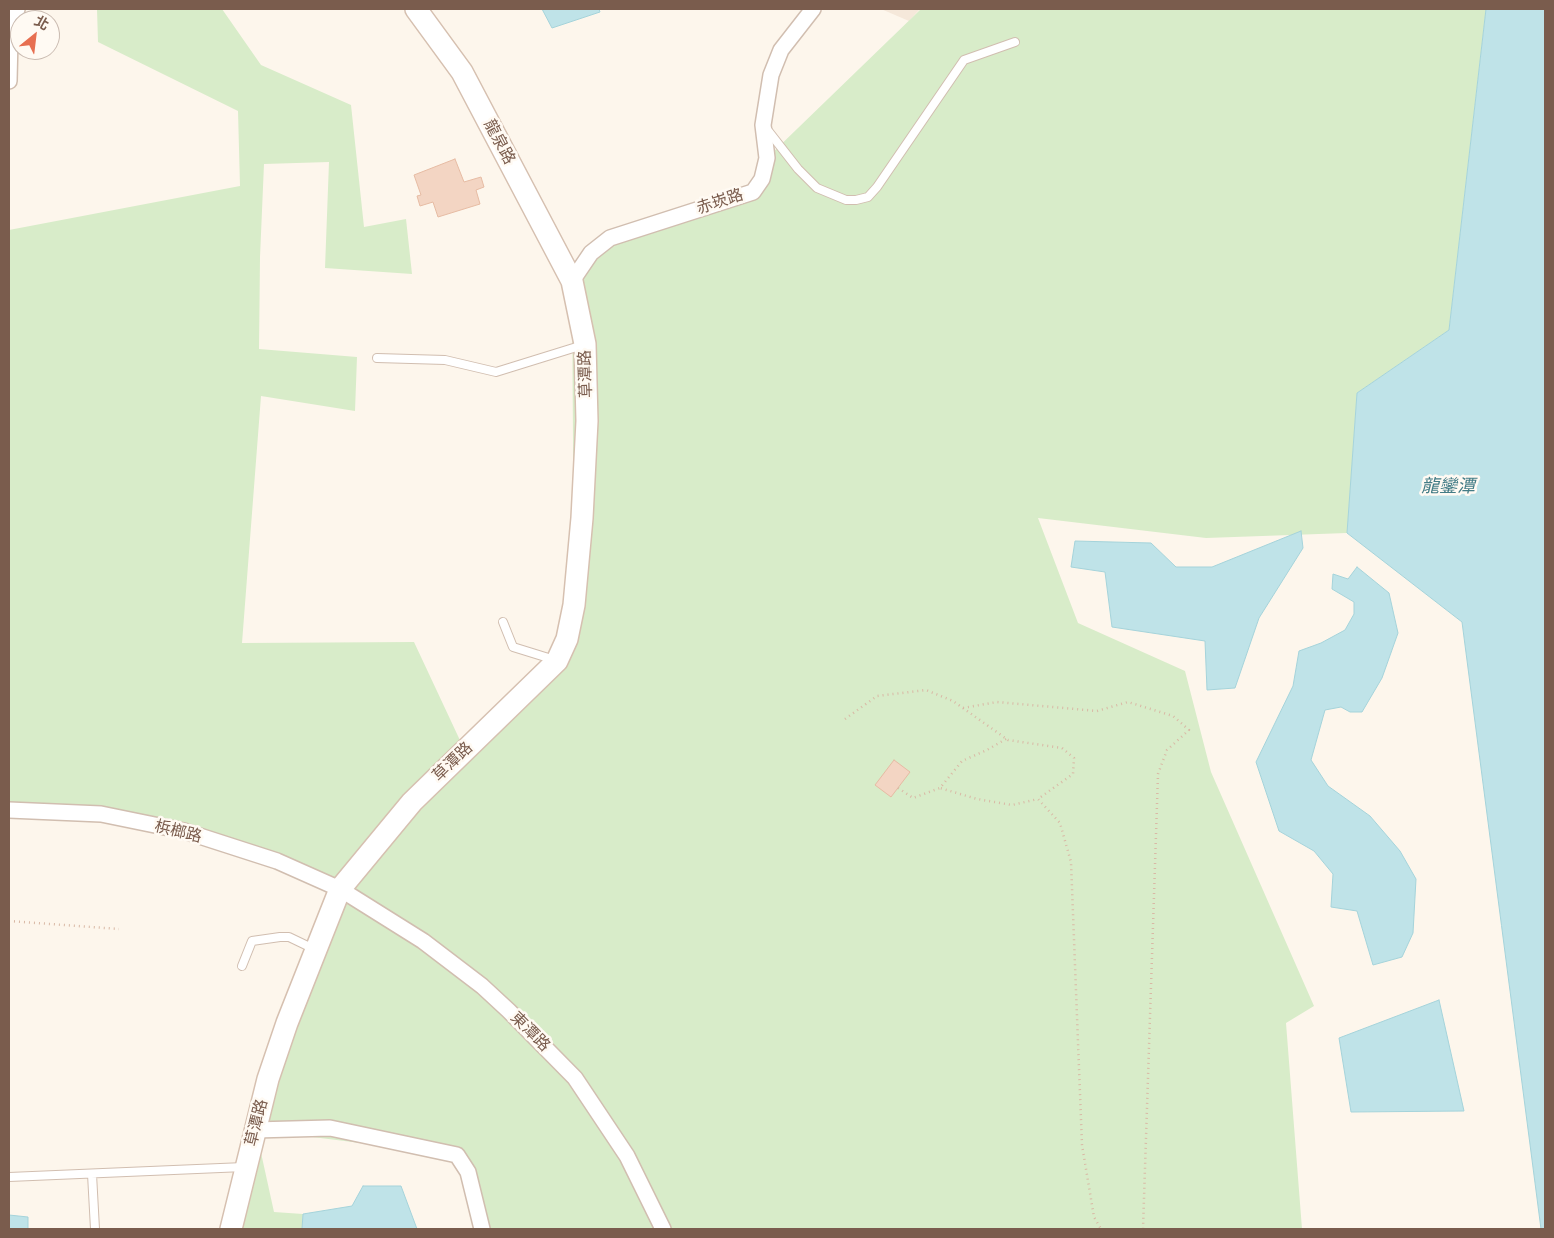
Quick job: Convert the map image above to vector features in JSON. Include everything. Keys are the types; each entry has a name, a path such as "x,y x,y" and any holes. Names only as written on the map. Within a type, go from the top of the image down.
{"street":[{"path":"9,81 10,38 17,9"},
{"name":"龍泉路","path":"416,9 462,72 572,281"},
{"name":"赤崁路","path":"572,281 591,253 610,238 753,192 762,179 767,158 763,125 771,75 781,50 812,9"},
{"name":"草潭路","path":"230,1229 268,1078 287,1023 340,889 412,802 557,661 567,639 574,605 582,518 587,421 585,344 572,281"},
{"name":"梹榔路","path":"9,810 101,814 184,832 277,862 340,889"},
{"name":"東潭路","path":"340,889 423,941 482,986 575,1078 626,1156 663,1229"},
{"path":"255,1130 330,1128 457,1154 468,1172 482,1229"}],"lane":[{"path":"763,125 798,169 817,188 846,200 868,197 877,187 964,60 1015,42"},
{"path":"377,358 445,360 496,372 585,344"},
{"path":"503,622 514,647 557,661"},
{"path":"242,966 252,941 289,937 316,950"},
{"path":"9,1177 246,1166"},
{"path":"92,1174 95,1229"}],"path":[{"path":"845,719 877,696 926,690 953,701 1006,739 1062,748 1074,758 1073,774 1038,799 1012,805 977,799 940,788"},
{"path":"963,708 996,702 1096,711 1128,702 1173,716 1190,730 1167,750 1158,774 1143,1229"},
{"path":"898,788 913,798 940,788 962,761 1006,739"},
{"path":"1038,799 1060,823 1071,862 1082,1145 1094,1217 1101,1229"},
{"path":"9,921 119,929"}],"shaded area":[{"path":"881,9 920,9 909,21"}],"green space":[{"path":"97,9 222,9 261,65 351,105 364,227 406,219 412,274 325,268 329,162 264,164 259,349 357,357 355,411 261,396 242,643 414,642 465,751 446,773 557,661 567,639 574,605 572,281 591,253 734,198 762,179 767,158 921,9 1486,9 1449,330 1357,393 1347,533 1206,538 1038,518 1078,623 1185,671 1211,772 1314,1006 1286,1023 1302,1229 484,1229 468,1172 457,1155 256,1130 274,1212 303,1214 302,1229 230,1229 255,1130 340,889 184,831 9,811 9,230 240,186 238,111 98,42"}],"water":[{"path":"542,9 599,9 600,12 552,28"},
{"name":"龍鑾潭","path":"1486,9 1545,9 1545,1229 1541,1229 1462,622 1347,533 1357,393 1449,330"},
{"path":"1301,531 1303,548 1259,618 1235,688 1207,690 1205,641 1112,627 1105,572 1071,567 1075,541 1151,543 1176,567 1212,567"},
{"path":"1357,567 1389,593 1398,633 1382,678 1362,712 1350,712 1341,707 1325,710 1311,760 1328,786 1370,816 1400,851 1416,879 1413,933 1402,957 1373,965 1357,911 1331,907 1333,874 1314,851 1279,831 1256,762 1293,686 1299,651 1321,643 1345,630 1354,614 1354,602 1332,589 1333,574 1348,579"},
{"path":"1439,1000 1464,1111 1351,1112 1339,1038"},
{"path":"363,1186 401,1186 417,1229 302,1229 303,1214 352,1206"},
{"path":"9,1215 28,1217 28,1229 9,1229"}],"building":[{"path":"455,159 464,182 481,177 484,187 476,190 480,204 438,217 433,202 420,206 417,196 421,195 414,175"},
{"path":"894,760 910,772 891,797 875,785"}]}
